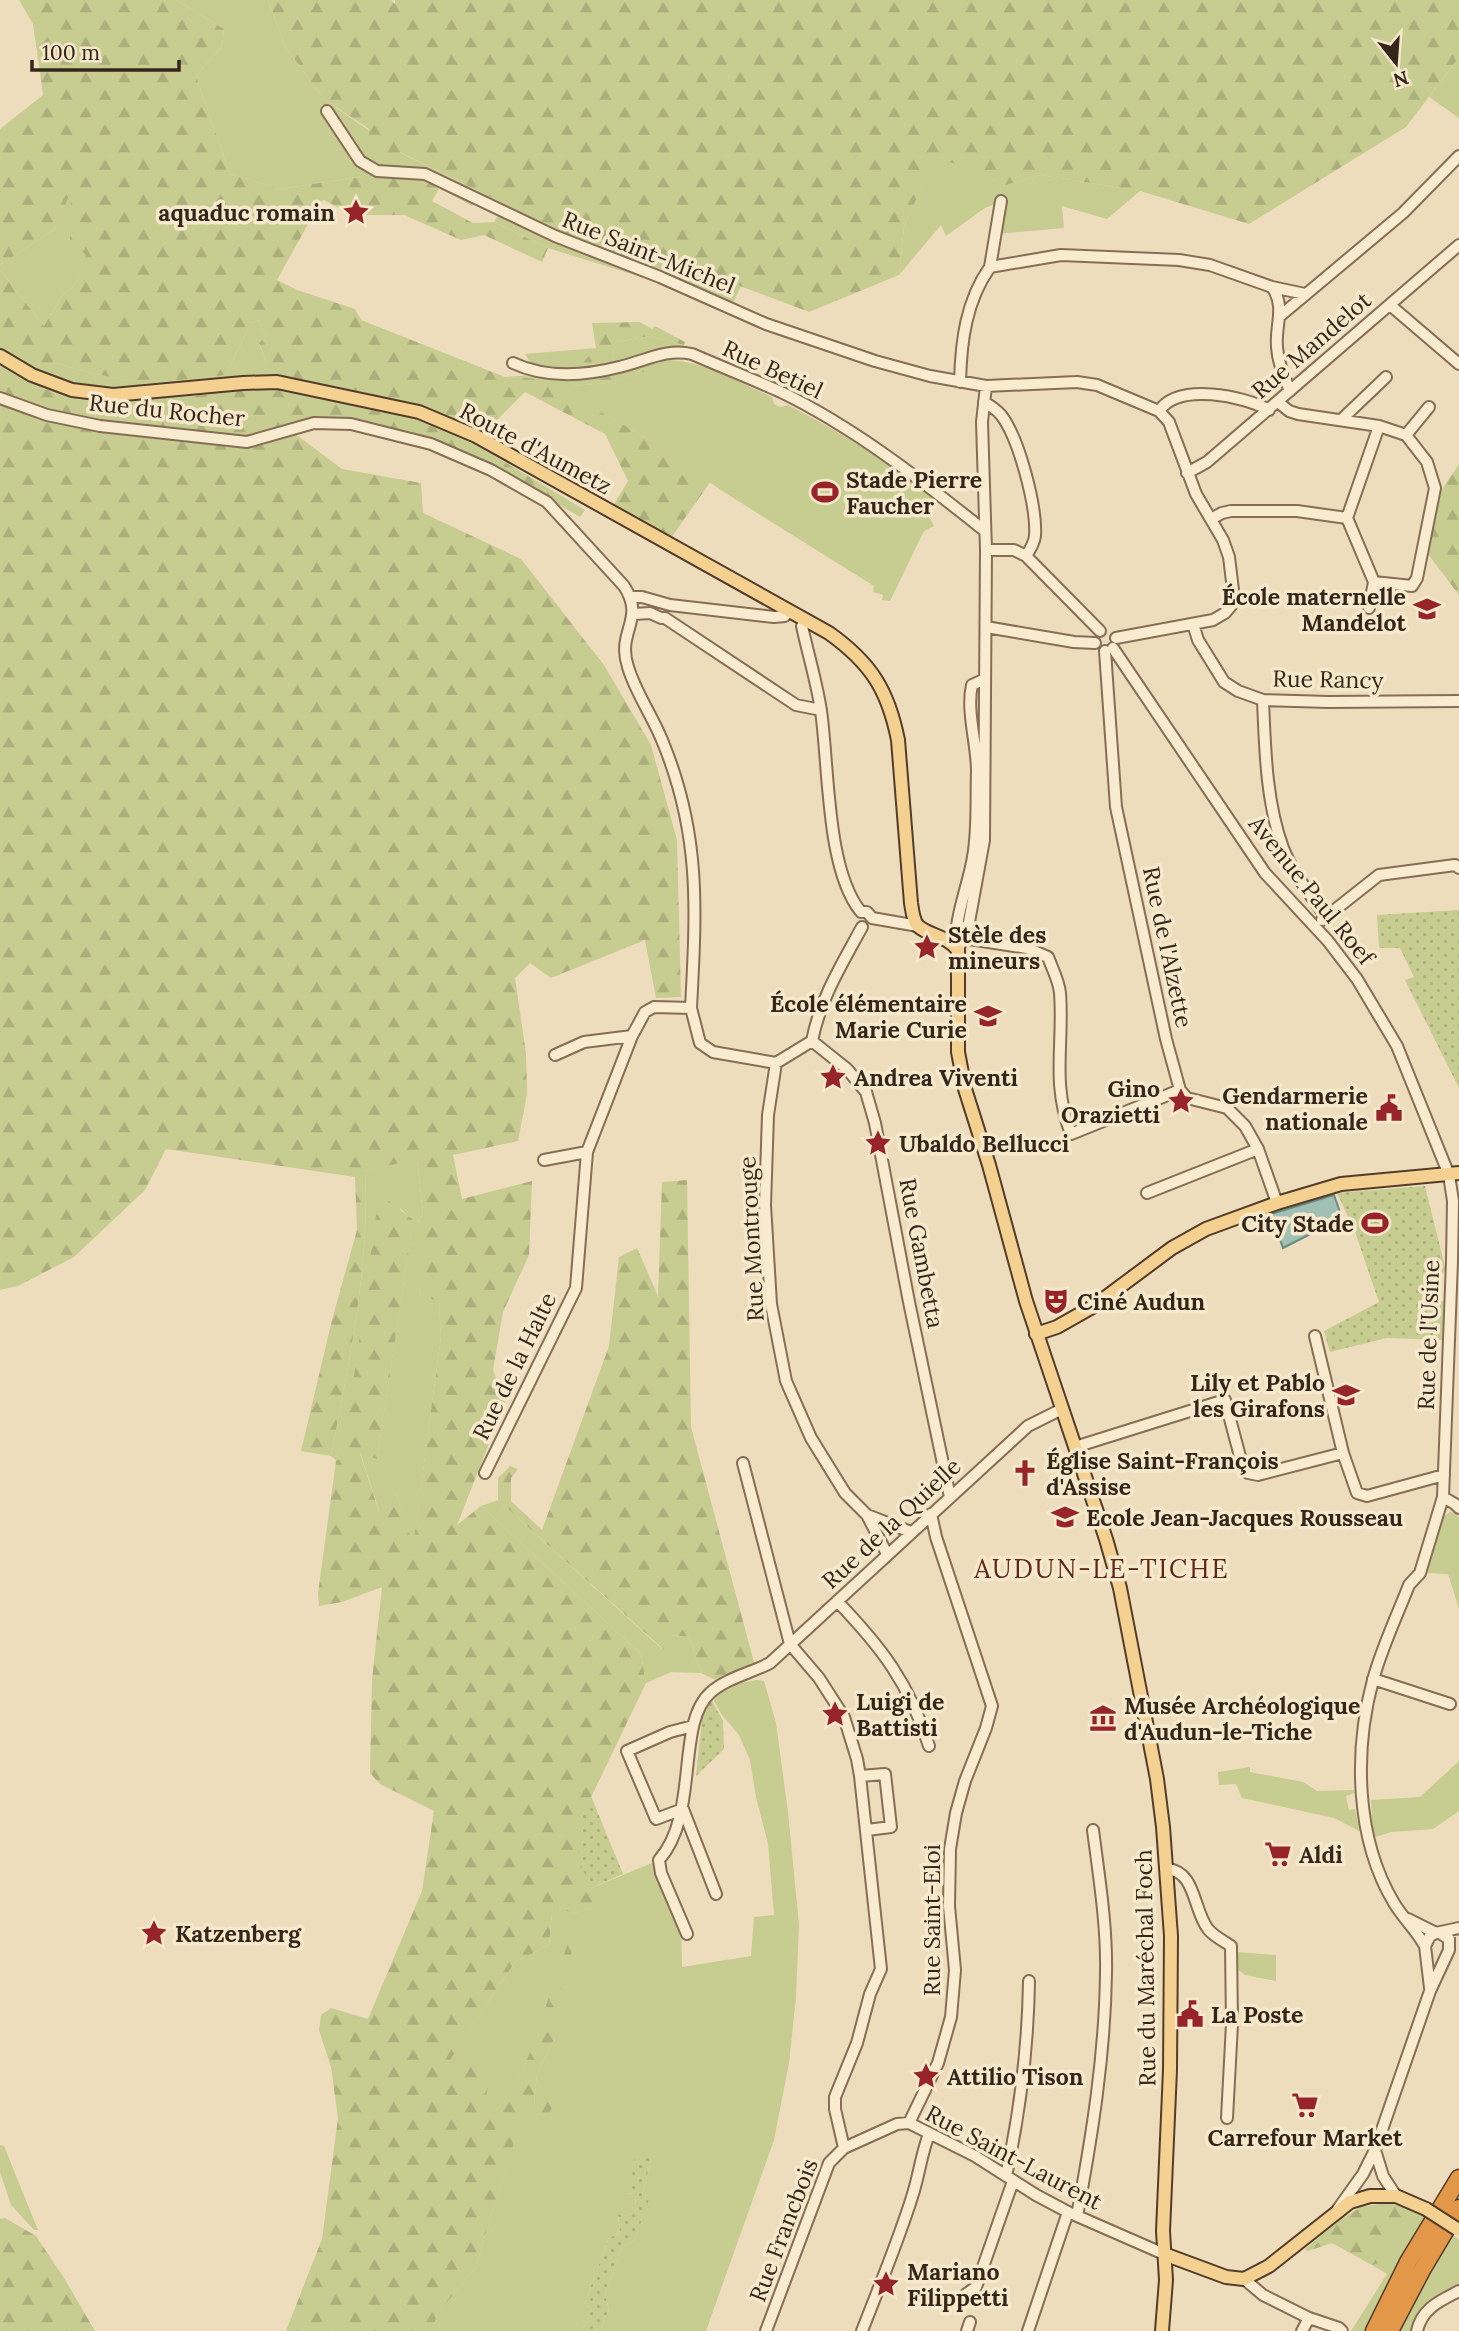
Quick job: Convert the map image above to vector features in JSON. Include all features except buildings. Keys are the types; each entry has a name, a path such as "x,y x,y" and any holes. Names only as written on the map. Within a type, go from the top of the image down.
{"highway":[{"path":"1374,2331 1408,2262 1459,2178"},
{"path":"1390,2331 1459,2207"}],"main road":[{"name":"Route d'Aumetz","path":"0,356 32,375 72,390 113,395 277,382 419,412 476,436 806,620 850,648 869,667 893,714 898,740 911,903 918,926"},
{"path":"918,926 951,941 961,935"},
{"name":"Rue du Maréchal Foch","path":"961,935 958,1052 965,1089 1036,1334 1107,1539 1125,1604 1157,1779 1171,1936 1163,2231 1166,2280 1162,2331"},
{"path":"1036,1334 1057,1327 1094,1306 1172,1248 1206,1229 1340,1184 1454,1174"},
{"path":"1164,2254 1226,2277 1244,2279 1269,2266 1350,2202 1374,2196 1396,2196 1426,2209 1458,2230"}],"street":[{"name":"Rue Saint-Michel","path":"327,111 360,161 377,171 425,174 555,236 660,277 766,324 875,361 960,382 986,386 1077,382 1097,385 1159,411"},
{"path":"1280,316 1404,213 1459,156"},
{"path":"960,382 961,347 973,295 990,267 1001,201"},
{"name":"Rue Mandelot","path":"1187,473 1207,462 1274,406 1459,245"},
{"path":"990,267 1061,255 1180,260 1210,265 1272,287 1305,294"},
{"path":"1272,287 1278,295 1280,316 1276,343 1278,361 1290,390"},
{"path":"1390,305 1459,364"},
{"name":"Rue Betiel","path":"513,363 530,371 549,374 620,367 680,351 692,355 782,393 831,420 915,475 985,531"},
{"path":"1342,419 1385,377"},
{"path":"986,386 982,422 986,550 984,839 961,935 1027,947 1048,957 1060,991 1058,1084 1071,1134 1180,1090 1187,1098 1227,1108 1245,1126 1258,1149 1277,1203"},
{"path":"985,627 1095,643 1094,639 1100,631 1107,630 1111,646 1213,620 1225,613 1231,606 1233,590 1229,557 1187,473 1169,422 1159,411 1164,404 1172,400 1219,394 1298,414 1379,426 1406,435 1427,461 1435,488 1417,578 1412,586 1374,582"},
{"name":"Rue du Rocher","path":"0,398 47,415 113,427 247,442 314,423 351,424 431,444 491,470 547,502 632,597"},
{"path":"984,402 995,408 1003,417 1026,472 1035,534 1033,546 1026,556"},
{"path":"1406,435 1429,407"},
{"path":"1369,608 1374,582 1347,518 1379,426"},
{"path":"1211,519 1231,511 1297,511 1347,518"},
{"path":"986,550 1014,550 1026,556 1100,631"},
{"path":"789,611 785,616 774,617 667,605 642,597 632,597 634,614 624,648 628,667 664,744 679,788 690,834 695,876 691,1008 700,1043 713,1052 776,1063 812,1041 815,1022 827,990 862,927"},
{"path":"665,618 667,605"},
{"path":"634,614 650,613 665,618 796,705 821,710"},
{"path":"806,620 802,626 821,710 834,835 844,881 852,901 861,912"},
{"name":"Rue Rancy","path":"1194,624 1198,640 1224,682 1238,691 1262,700 1459,701"},
{"name":"Avenue Paul Roef","path":"1095,643 1101,650 1111,646 1265,873 1353,973 1397,1046 1454,1174"},
{"name":"Rue de l'Alzette","path":"1111,646 1116,807 1166,1038 1180,1090"},
{"path":"1262,700 1266,758 1276,824 1284,850 1326,917"},
{"path":"1314,926 1379,875 1455,865 1459,868"},
{"path":"1295,907 1310,894"},
{"path":"861,912 867,912 872,918 918,926"},
{"path":"861,912 856,919 862,927"},
{"path":"862,927 868,926 872,918"},
{"name":"Rue de la Halte","path":"485,1472 576,1288 587,1152 632,1036 645,1012 654,1007 691,1008"},
{"path":"555,1055 584,1041 632,1036"},
{"name":"Rue Gambetta","path":"812,1041 847,1069 866,1093 875,1123 950,1497"},
{"name":"Rue Montrouge","path":"776,1063 768,1115 765,1205 773,1317 786,1381 811,1438 845,1493 867,1515 887,1554"},
{"path":"1147,1193 1258,1149"},
{"path":"544,1160 587,1152"},
{"name":"Rue de l'Usine","path":"1426,1948 1419,1934 1393,1902 1379,1870 1366,1826 1362,1786 1362,1731 1373,1679 1409,1585 1420,1573 1443,1497 1454,1348 1454,1174"},
{"path":"1315,1336 1343,1453 1357,1493 1367,1496 1444,1475"},
{"path":"1075,1447 1224,1400 1242,1464 1248,1473 1258,1475 1343,1453"},
{"name":"Rue de la Quielle","path":"683,1809 693,1726 701,1703 709,1693 720,1685 770,1663 1028,1426 1062,1409"},
{"path":"743,1463 790,1644 820,1678 844,1717 860,1776 881,1969 870,1994 857,2043 835,2097 844,2148"},
{"path":"1443,1497 1459,1508"},
{"name":"Rue Saint-Eloi","path":"909,2123 938,2063 951,2017 955,1970 948,1906 950,1849 965,1781 991,1715 992,1706 936,1537 931,1514"},
{"name":"Rue Montrouge","path":"867,1515 911,1532"},
{"path":"836,1601 871,1636 903,1683 919,1714 929,1746"},
{"path":"1373,1679 1450,1704"},
{"path":"683,1809 656,1819 627,1751 670,1732 693,1726"},
{"path":"860,1776 885,1774 891,1827 867,1829"},
{"path":"683,1809 716,1894"},
{"path":"683,1809 679,1824 659,1860 661,1873 687,1934"},
{"path":"1028,2331 1072,2214 1092,2140 1106,1972 1093,1830"},
{"path":"1167,1869 1177,1869 1185,1876 1208,1929 1231,1946 1232,2024 1227,2118"},
{"path":"1335,2213 1363,2174 1375,2150 1430,1991 1449,1951 1448,1939 1403,1916"},
{"path":"1430,1991 1427,1939 1459,1928"},
{"path":"1426,1948 1434,1957 1442,1957 1459,1939"},
{"path":"965,2295 976,2287 1010,2179 1028,2036 1029,1981"},
{"name":"Rue Saint-Laurent","path":"844,2148 897,2124 909,2123 975,2155 1010,2179 1072,2214 1164,2254"},
{"path":"862,2331 912,2199 919,2176 921,2155 929,2134"},
{"name":"Rue Francbois","path":"766,2331 829,2164 844,2148"},
{"path":"1375,2150 1384,2176 1396,2196"},
{"path":"1363,2174 1374,2196"},
{"path":"1374,2196 1384,2176"},
{"path":"1244,2279 1263,2295 1342,2331"},
{"path":"1417,2331 1423,2315 1433,2305 1459,2291"},
{"path":"1302,2331 1309,2318"}],"green space":[{"path":"19,0 176,0 224,29 222,46 196,76 230,174 280,189 371,175 425,180 439,189 432,201 473,223 494,222 548,248 542,262 484,235 461,240 404,215 352,215 324,200 305,208 308,224 277,280 297,290 355,309 361,320 505,377 571,380 606,377 642,367 644,372 607,383 572,386 570,395 636,432 711,481 671,538 613,506 628,481 605,434 525,392 486,431 421,406 279,374 267,364 259,343 266,337 259,320 251,323 226,375 145,384 57,363 36,366 2,345 0,270 44,326 61,297 77,282 86,255 70,241 71,191 55,229 0,265 0,129 43,95 33,24"},
{"path":"176,0 268,0 285,46 324,99 399,152 571,237 670,274 676,262 741,286 731,308 660,277 657,282 548,248 494,222 500,212 476,199 472,206 425,180 371,175 280,189 230,174 196,76 222,46 224,29"},
{"path":"268,0 391,0 395,4 395,0 1459,0 1459,57 1406,127 1249,224 1140,191 1041,175 1006,185 935,156 904,227 899,275 809,312 676,262 670,275 571,237 400,152 396,164 380,161 368,154 369,129 324,99 285,46"},
{"path":"1459,57 1459,118 1429,97"},
{"path":"935,155 1006,185 1041,175 1140,191 1107,219 1062,206 1064,228 996,234 1000,202 985,208 946,236 941,225 899,275 904,227"},
{"path":"71,188 87,255 77,282 61,297 44,326 0,270 0,265 55,229"},
{"path":"259,320 266,337 259,344 267,364 421,406 486,431 476,445 417,420 276,389 107,403 68,398 29,383 0,366 0,343 36,366 57,363 146,384 226,375 251,323"},
{"path":"640,322 652,329 655,326 685,342 684,345 651,336 615,342 612,362 580,366 596,348 592,323"},
{"path":"651,336 684,345 680,351 571,374 571,380 505,377 548,374 532,365 525,354 596,348 581,366 612,362 615,342"},
{"path":"666,360 707,368 772,397 774,404 780,407 788,405 864,449 935,500 927,512 934,526 924,531 890,601 882,600 883,595 873,592 874,586 727,494 636,432 569,395 572,386 607,383 643,372 642,367"},
{"path":"0,366 29,383 68,398 106,403 276,389 417,420 476,445 585,510 580,517 494,466 351,420 287,428 342,469 421,483 423,513 521,559 604,665 651,745 677,840 681,997 656,998 645,940 551,978 530,963 515,978 526,1053 527,1094 518,1141 453,1155 462,1199 532,1181 529,1255 503,1312 493,1370 505,1403 457,1525 481,1506 641,1654 646,1683 582,1816 591,1888 599,1885 605,1903 572,1914 553,1903 549,1945 515,1962 450,2060 494,2061 485,2101 505,2107 527,2060 555,1980 560,1978 562,1988 555,2037 537,2073 534,2103 551,2092 557,2100 547,2116 522,2117 475,2268 437,2315 432,2331 286,2331 322,2239 338,2118 331,2067 319,2030 321,2015 331,2008 368,2019 422,1891 434,1811 380,1784 370,1773 372,1680 382,1587 342,1602 319,1606 318,1593 336,1461 343,1457 376,1216 381,1204 389,1201 417,1223 423,1214 417,1159 365,1171 364,1243 357,1314 331,1456 301,1451 332,1320 357,1230 355,1177 166,1149 145,1190 74,1257 18,1286 0,1290","holes":["411,1235 424,1244 419,1294 439,1302 441,1336 413,1546 396,1492 384,1491 379,1512 360,1453 377,1459"]},
{"path":"1459,464 1459,595 1428,554 1441,491"},
{"path":"1459,910 1459,1088 1405,980 1414,977 1400,948 1379,948 1377,915"},
{"path":"417,1158 423,1214 416,1224 400,1208 343,1457 337,1461 331,1456 357,1314 364,1243 365,1171"},
{"path":"687,1180 691,1427 755,1666 716,1680 701,1673 689,1637 672,1635 663,1649 498,1500 498,1478 510,1466 518,1469 511,1478 511,1501 542,1530 609,1346 619,1257 637,1248 658,1296 662,1182"},
{"path":"1425,1186 1446,1271 1428,1281 1438,1302 1445,1300 1442,1340 1387,1338 1330,1352 1324,1331 1379,1302 1354,1229 1337,1193"},
{"path":"411,1234 425,1244 419,1294 439,1301 441,1336 413,1548 396,1492 380,1514 360,1452 377,1458"},
{"path":"498,1500 662,1649 671,1635 689,1637 701,1673 671,1672 646,1683 641,1654 481,1506"},
{"path":"1450,1512 1459,1517 1459,1609 1448,1574 1427,1573 1444,1516"},
{"path":"764,1681 776,1723 788,1812 799,1925 796,1997 789,2063 774,2140 706,2331 600,2331 609,2310 605,2294 622,2247 635,2240 649,2196 642,2195 652,2157 627,2193 635,2194 636,2210 628,2216 618,2214 620,2233 609,2238 584,2305 592,2308 582,2331 432,2331 437,2315 475,2268 522,2116 547,2116 534,2104 537,2073 555,2037 527,2060 505,2108 485,2101 449,2061 515,1962 549,1945 553,1902 572,1914 604,1903 599,1885 659,1860 681,1920 682,1967 751,1956 754,1917 774,1915 768,1844 750,1760 739,1735 722,1715 712,1697 732,1685"},
{"path":"710,1697 723,1721 724,1749 696,1776 702,1720"},
{"path":"1459,1761 1459,1811 1433,1829 1391,1832 1373,1838 1334,1818 1242,1798 1236,1784 1219,1785 1218,1772 1250,1767 1250,1772 1303,1782 1317,1791 1354,1790 1355,1793 1346,1796 1349,1810 1355,1809 1359,1828 1372,1825 1371,1800 1420,1797"},
{"path":"591,1796 623,1874 591,1888 578,1859 582,1816"},
{"path":"572,1932 576,1943 560,1978 559,1968"},
{"path":"1236,1952 1276,1955 1276,1981 1245,1975 1237,1969"},
{"path":"0,2145 4,2146 38,2230 34,2230 11,2205 0,2172"},
{"path":"636,2154 652,2157 642,2195 650,2196 635,2240 622,2247 605,2294 609,2310 600,2331 582,2331 592,2308 584,2305 609,2238 620,2233 618,2214 628,2216 636,2210 635,2194 627,2193"},
{"path":"1385,2203 1405,2206 1407,2211 1390,2234 1379,2240 1383,2262 1372,2265 1332,2243 1308,2251 1305,2249 1340,2220 1361,2207"},
{"path":"1405,2206 1425,2217 1400,2258 1364,2331 1351,2331 1387,2274 1372,2265 1382,2261 1378,2240"},
{"path":"5,2218 36,2236 95,2331 0,2331 0,2219"},
{"path":"1453,2235 1459,2240 1459,2287 1412,2331 1400,2331 1429,2274"}],"water":[{"path":"1334,1195 1342,1218 1283,1248 1271,1214"}],"place":[{"name":"aquaduc romain","path":"356,212"},
{"name":"Stade Pierre Faucher","path":"825,492"},
{"name":"École maternelle Mandelot","path":"1427,609"},
{"name":"Stèle des mineurs","path":"927,947"},
{"name":"École élémentaire Marie Curie","path":"988,1016"},
{"name":"Andrea Viventi","path":"833,1077"},
{"name":"Gino Orazietti","path":"1181,1101"},
{"name":"Gendarmerie nationale","path":"1389,1108"},
{"name":"Ubaldo Bellucci","path":"878,1143"},
{"name":"City Stade","path":"1375,1223"},
{"name":"Ciné Audun","path":"1056,1301"},
{"name":"Lily et Pablo les Girafons","path":"1346,1395"},
{"name":"Église Saint-François d'Assise","path":"1025,1473"},
{"name":"Ecole Jean-Jacques Rousseau","path":"1065,1517"},
{"name":"Luigi de Battisti","path":"835,1714"},
{"name":"Musée Archéologique d'Audun-le-Tiche","path":"1103,1718"},
{"name":"Aldi","path":"1278,1854"},
{"name":"Katzenberg","path":"154,1933"},
{"name":"La Poste","path":"1190,2014"},
{"name":"Attilio Tison","path":"926,2076"},
{"name":"Carrefour Market","path":"1305,2105"},
{"name":"Mariano Filippetti","path":"886,2284"}],"district":[{"name":"AUDUN-LE-TICHE","path":"1102,1568"}]}
